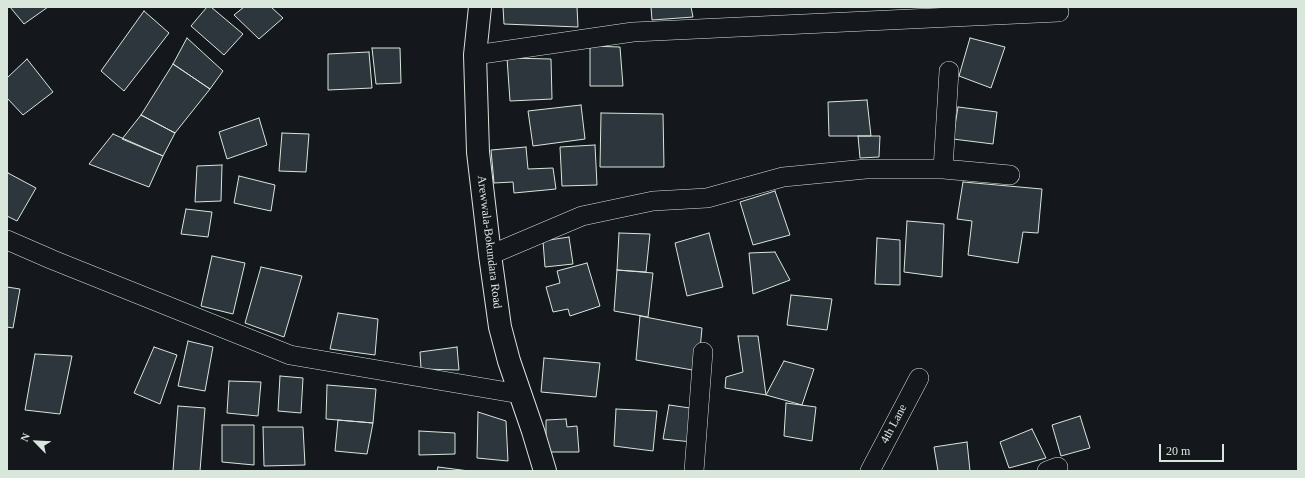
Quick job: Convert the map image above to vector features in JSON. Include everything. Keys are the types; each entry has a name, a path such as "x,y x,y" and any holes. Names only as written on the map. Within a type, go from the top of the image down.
{"street":[{"name":"Arewwala-Bokundara Road","path":"480,7 475,55 478,152 500,327 509,362 545,471"},
{"path":"475,55 633,32 1059,12"},
{"path":"943,169 949,71"},
{"path":"490,255 582,216 653,201 707,198 783,177 866,169 943,169 1010,175"},
{"path":"7,240 53,260 290,355 520,394"},
{"path":"694,471 703,352"},
{"name":"4th Lane","path":"870,471 919,378"}],"building":[{"path":"10,7 48,7 24,24"},
{"path":"207,7 211,7 243,34 224,55 191,26"},
{"path":"244,7 271,7 283,18 259,39 234,15"},
{"path":"503,7 577,7 578,27 504,24"},
{"path":"651,7 691,7 693,17 652,20"},
{"path":"144,11 169,33 124,91 101,71"},
{"path":"187,38 223,71 210,89 173,64"},
{"path":"970,38 1005,47 991,88 959,76"},
{"path":"590,46 620,47 623,86 590,86"},
{"path":"372,48 400,48 401,83 376,84"},
{"path":"369,52 372,88 328,90 328,54"},
{"path":"507,58 551,59 552,99 510,101"},
{"path":"27,59 53,92 23,115 7,98 7,78"},
{"path":"173,64 210,89 175,133 141,115"},
{"path":"867,100 871,136 829,136 828,102"},
{"path":"581,105 585,139 533,146 528,111"},
{"path":"958,107 997,112 993,144 953,139"},
{"path":"601,113 663,114 664,167 600,167"},
{"path":"141,115 175,133 163,156 122,139"},
{"path":"259,118 267,145 227,159 219,132"},
{"path":"282,133 309,134 306,172 279,171"},
{"path":"113,134 163,156 149,187 89,164"},
{"path":"858,136 880,136 879,157 860,158"},
{"path":"595,145 597,185 562,186 560,147"},
{"path":"526,147 528,169 553,168 556,189 514,193 513,182 494,183 491,150"},
{"path":"222,165 221,201 195,202 197,166"},
{"path":"8,173 36,188 17,221 7,216"},
{"path":"239,176 275,185 271,211 234,203"},
{"path":"963,182 1042,189 1038,233 1023,232 1018,263 968,255 972,221 957,219"},
{"path":"775,191 790,235 753,245 740,202"},
{"path":"186,209 212,212 208,237 181,234"},
{"path":"907,221 944,224 942,277 904,272"},
{"path":"619,233 650,234 646,272 617,270"},
{"path":"709,233 723,287 687,296 675,243"},
{"path":"569,237 573,264 545,267 543,241"},
{"path":"877,238 900,240 900,285 875,284"},
{"path":"775,252 790,280 753,294 749,253"},
{"path":"212,256 245,263 233,314 201,306"},
{"path":"587,263 600,306 570,316 568,309 553,312 546,287 560,283 557,271"},
{"path":"261,267 302,276 284,337 245,323"},
{"path":"617,270 653,273 648,317 614,311"},
{"path":"7,287 20,289 13,328 7,327"},
{"path":"791,295 832,299 827,330 787,325"},
{"path":"338,313 378,319 375,355 330,349"},
{"path":"640,316 702,328 698,371 636,360"},
{"path":"738,336 758,336 766,395 725,388 726,377 743,372"},
{"path":"188,341 213,347 205,391 178,386"},
{"path":"154,347 177,355 160,404 134,393"},
{"path":"457,347 459,370 421,369 420,352"},
{"path":"35,354 72,356 60,414 25,410"},
{"path":"544,358 600,363 596,397 541,392"},
{"path":"784,361 814,369 802,405 766,395"},
{"path":"280,376 303,378 301,413 278,411"},
{"path":"229,381 261,382 258,416 227,413"},
{"path":"327,385 376,389 373,423 326,419"},
{"path":"786,403 816,407 812,441 784,436"},
{"path":"669,405 697,409 692,442 663,439"},
{"path":"178,406 205,408 200,471 173,471"},
{"path":"616,409 657,411 653,451 614,446"},
{"path":"478,412 506,421 508,461 477,458"},
{"path":"1080,416 1090,448 1061,456 1052,425"},
{"path":"566,419 567,427 577,426 579,452 546,452 546,420"},
{"path":"338,420 373,423 367,454 335,451"},
{"path":"222,425 254,425 254,465 222,462"},
{"path":"263,427 303,427 305,465 264,466"},
{"path":"1032,429 1046,458 1009,468 1000,442"},
{"path":"419,431 455,433 455,454 419,455"},
{"path":"967,442 970,471 938,471 934,447"},
{"path":"438,467 469,471 437,471"}]}
